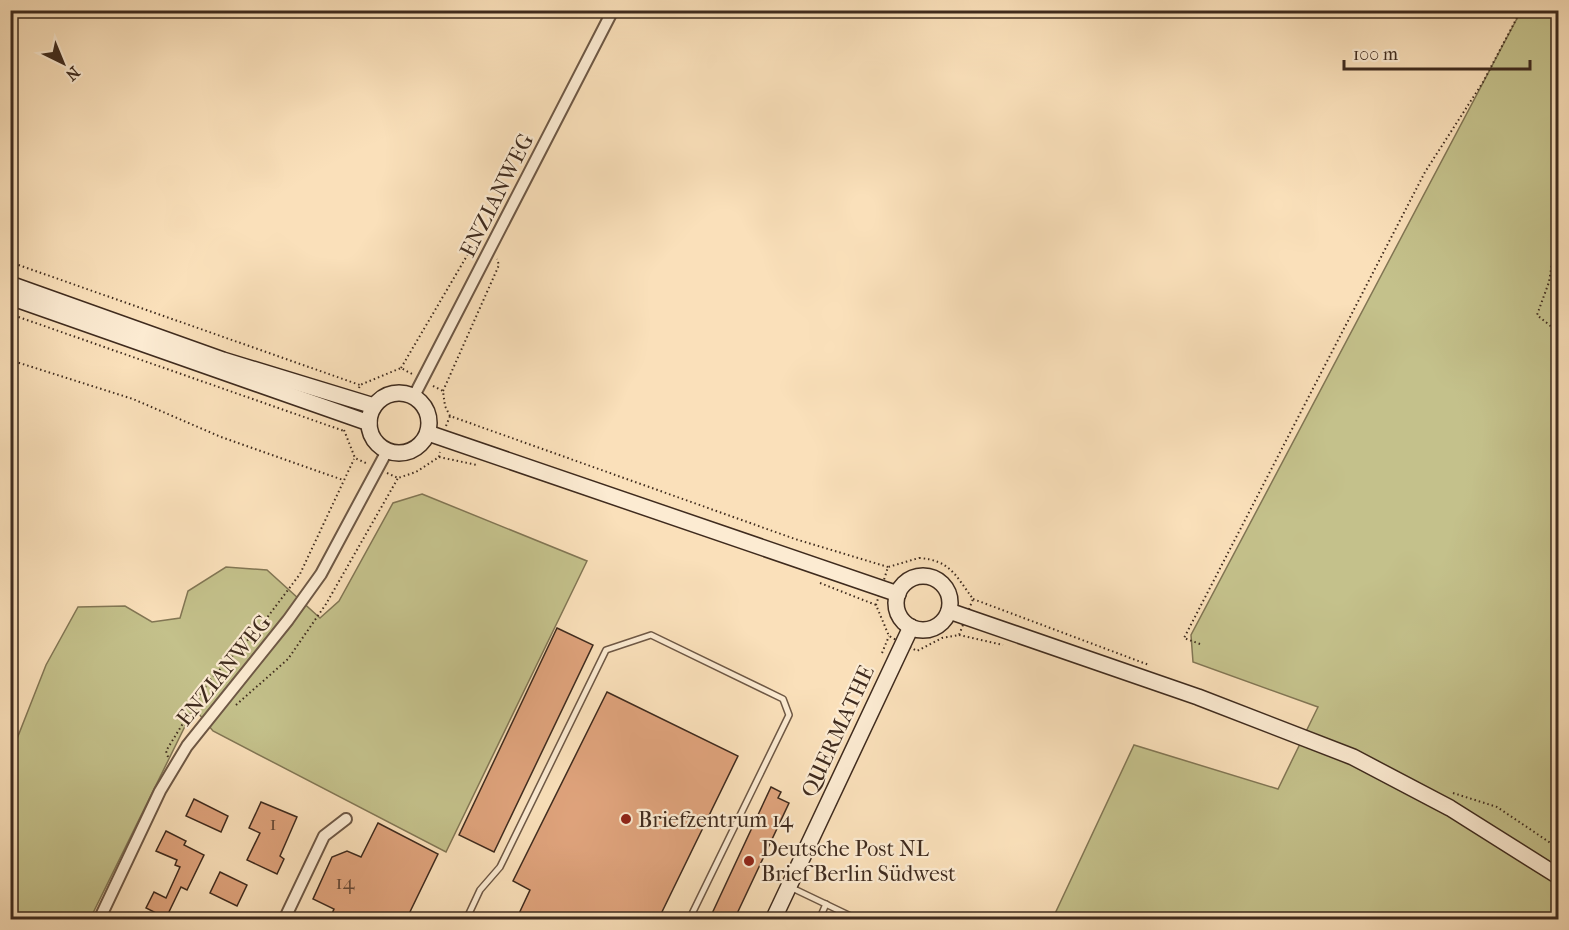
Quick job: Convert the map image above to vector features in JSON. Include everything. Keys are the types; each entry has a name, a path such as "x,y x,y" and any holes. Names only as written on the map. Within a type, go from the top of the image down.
{"main road":[{"path":"10,284 353,408 369,423 374,440 387,451 395,454 418,447 428,433 428,413 415,398 398,393 388,395 374,406 353,408 10,297"},
{"path":"369,423 374,406"},
{"path":"428,433 898,594"},
{"path":"918,576 937,579 949,593 949,611 938,626 920,630 911,627 900,616 897,609 898,594 909,580 918,576"},
{"path":"949,611 1198,697 1353,757 1450,808 1558,876"},
{"name":"QUERMATHE","path":"773,920 911,627"}],"street":[{"name":"ENZIANWEG","path":"415,398 422,380 614,10"},
{"name":"ENZIANWEG","path":"99,920 172,770 211,713 288,620 321,574 387,451"},
{"path":"284,920 324,836 346,819"}],"lane":[{"path":"466,920 480,891 500,867 606,650 651,635 783,699 789,715 689,920"},
{"path":"789,886 859,920"},
{"path":"819,920 826,904"}],"path":[{"path":"1200,644 1184,638 1420,182 1483,82 1521,10"},
{"path":"1558,226 1549,282 1538,315 1558,332"},
{"path":"10,262 360,385 401,368 468,254 491,246 500,265 443,390 445,406 450,416 439,457 416,472 398,477 355,458 344,431 360,385"},
{"path":"10,314 344,431"},
{"path":"10,360 133,399 221,437 343,480"},
{"path":"401,368 443,390"},
{"path":"450,416 815,546 888,567 919,558 936,560 952,569 973,599 968,617 959,635"},
{"path":"172,770 166,751 186,714 209,681 261,627 300,574 355,458"},
{"path":"236,705 288,659 326,604 398,477"},
{"path":"888,567 876,605 889,636 917,651 942,638 959,635 1011,647"}],"shaded area":[{"path":"1521,11 1558,11 1558,919 1052,920 1134,745 1278,789 1318,707 1193,662 1191,635"},
{"path":"422,494 587,561 446,852 213,731 194,708 90,919 11,920 11,754 46,665 78,607 125,606 152,622 180,618 188,591 226,567 267,570 320,618 339,601 393,503"}],"building":[{"path":"557,628 593,645 494,852 459,835"},
{"name":"Briefzentrum 14","path":"607,692 738,756 658,920 516,920 530,890 513,881"},
{"name":"Deutsche Post NL BriefBerlin Südwest","path":"771,787 781,792 778,798 789,803 734,920 709,920"},
{"path":"194,799 228,816 221,832 186,816"},
{"path":"261,802 297,817 280,856 284,859 277,874 247,860 260,833 249,828"},
{"path":"378,823 438,854 406,920 329,920 334,909 313,899 332,857 347,851 361,857"},
{"path":"166,831 186,841 184,845 204,855 187,890 181,887 166,918 146,908 154,892 166,898 180,867 175,865 177,860 156,851"},
{"path":"220,872 247,885 237,906 210,893"}],"place":[{"name":"Briefzentrum 14","path":"626,819"},
{"name":"Deutsche Post NL BriefBerlin Südwest","path":"749,861"}]}
